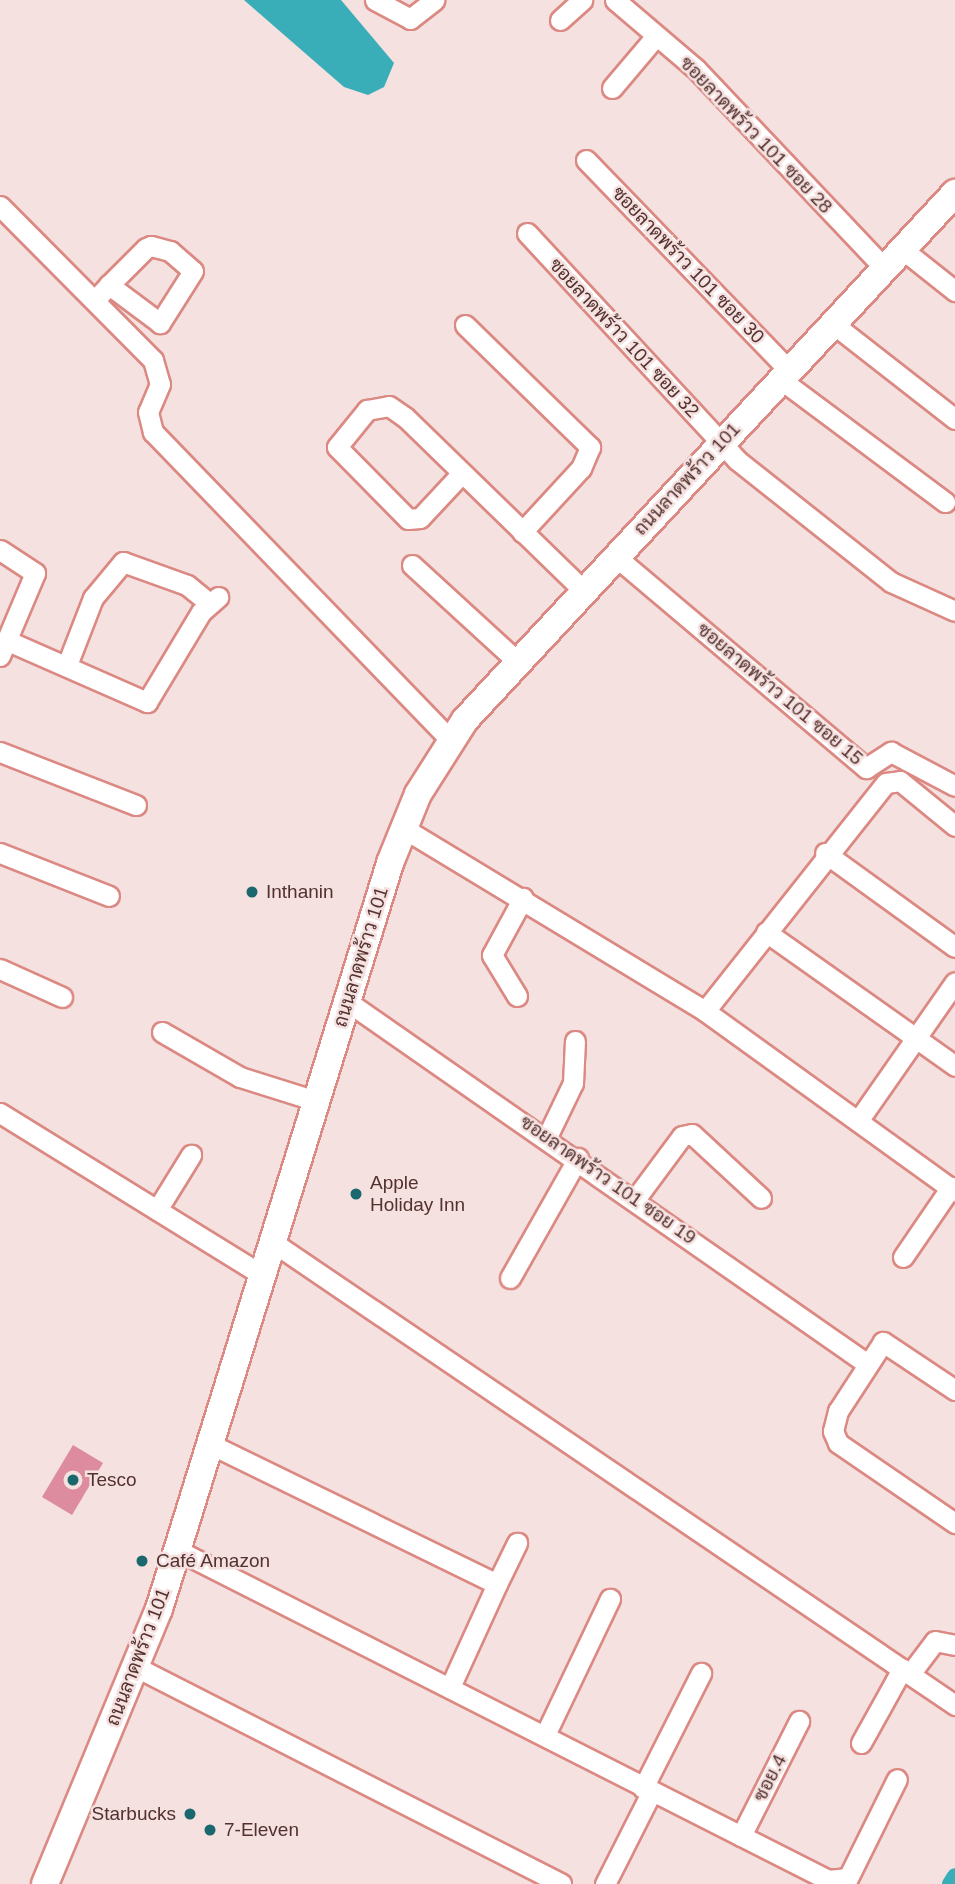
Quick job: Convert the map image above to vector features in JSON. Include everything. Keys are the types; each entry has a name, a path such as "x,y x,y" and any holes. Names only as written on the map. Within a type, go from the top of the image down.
{"street":[{"path":"381,5 410,19 434,0"},
{"path":"560,20 582,0"},
{"name":"ซอยลาดพร้าว 101 ซอย 28","path":"623,3 656,36 696,69 893,259 955,291"},
{"path":"612,88 656,36"},
{"name":"ซอยลาดพร้าว 101 ซอย 30","path":"586,160 785,374 945,502"},
{"name":"ถนนลาดพร้าว 101","path":"45,1884 136,1667 177,1550 271,1241 402,828 450,740 583,590 955,193"},
{"path":"0,206 95,300 159,373 148,412 153,432 450,740"},
{"name":"ซอยลาดพร้าว 101 ซอย 32","path":"527,233 720,443 891,582 955,611"},
{"path":"95,300 109,285"},
{"path":"832,323 955,419"},
{"path":"465,325 590,447 581,468 522,532"},
{"path":"461,474 420,518 408,519 340,457 337,447 367,410 389,405 583,590"},
{"path":"0,550 35,573 4,648 67,665 152,701 213,600 187,585 123,562 93,598 67,665"},
{"name":"ซอยลาดพร้าว 101 ซอย 15","path":"615,556 866,768 891,752 955,786"},
{"path":"412,565 518,662"},
{"path":"0,752 136,805"},
{"path":"705,1011 825,853 892,780 955,826"},
{"path":"402,828 523,898 705,1011 953,1189 903,1257"},
{"path":"0,853 109,896"},
{"path":"825,853 955,947"},
{"path":"517,996 492,955 523,898"},
{"path":"766,932 955,1066"},
{"path":"0,969 62,997"},
{"path":"858,1121 955,982"},
{"name":"ซอยลาดพร้าว 101 ซอย 19","path":"348,1002 636,1198 866,1363"},
{"path":"162,1031 240,1077 316,1101"},
{"path":"547,1137 573,1083 575,1041"},
{"path":"0,1113 261,1274"},
{"path":"636,1198 682,1136 692,1134 761,1198"},
{"path":"157,1210 191,1155"},
{"path":"510,1278 578,1158"},
{"path":"271,1241 955,1705"},
{"path":"955,1390 883,1342 866,1363 838,1411 832,1431 838,1443 955,1523"},
{"path":"210,1444 497,1584"},
{"path":"450,1687 517,1543"},
{"path":"177,1550 545,1735 647,1791 844,1882 897,1779"},
{"path":"545,1735 610,1599"},
{"path":"861,1743 906,1672 935,1642 955,1645"},
{"path":"136,1667 561,1884"},
{"path":"605,1884 701,1673"},
{"name":"ซอย.4","path":"741,1836 799,1721"}],"water":[{"path":"244,0 341,0 394,63 384,87 368,95 344,87"}],"building":[{"name":"Tesco","path":"73,1445 103,1463 72,1515 42,1497"}],"waterway":[{"path":"950,1884 955,1876"}],"place":[{"name":"Inthanin","path":"252,892"},
{"name":"Apple Holiday Inn","path":"356,1194"},
{"name":"Tesco","path":"73,1480"},
{"name":"Café Amazon","path":"142,1561"},
{"name":"Starbucks","path":"190,1814"},
{"name":"7-Eleven","path":"210,1830"}]}
